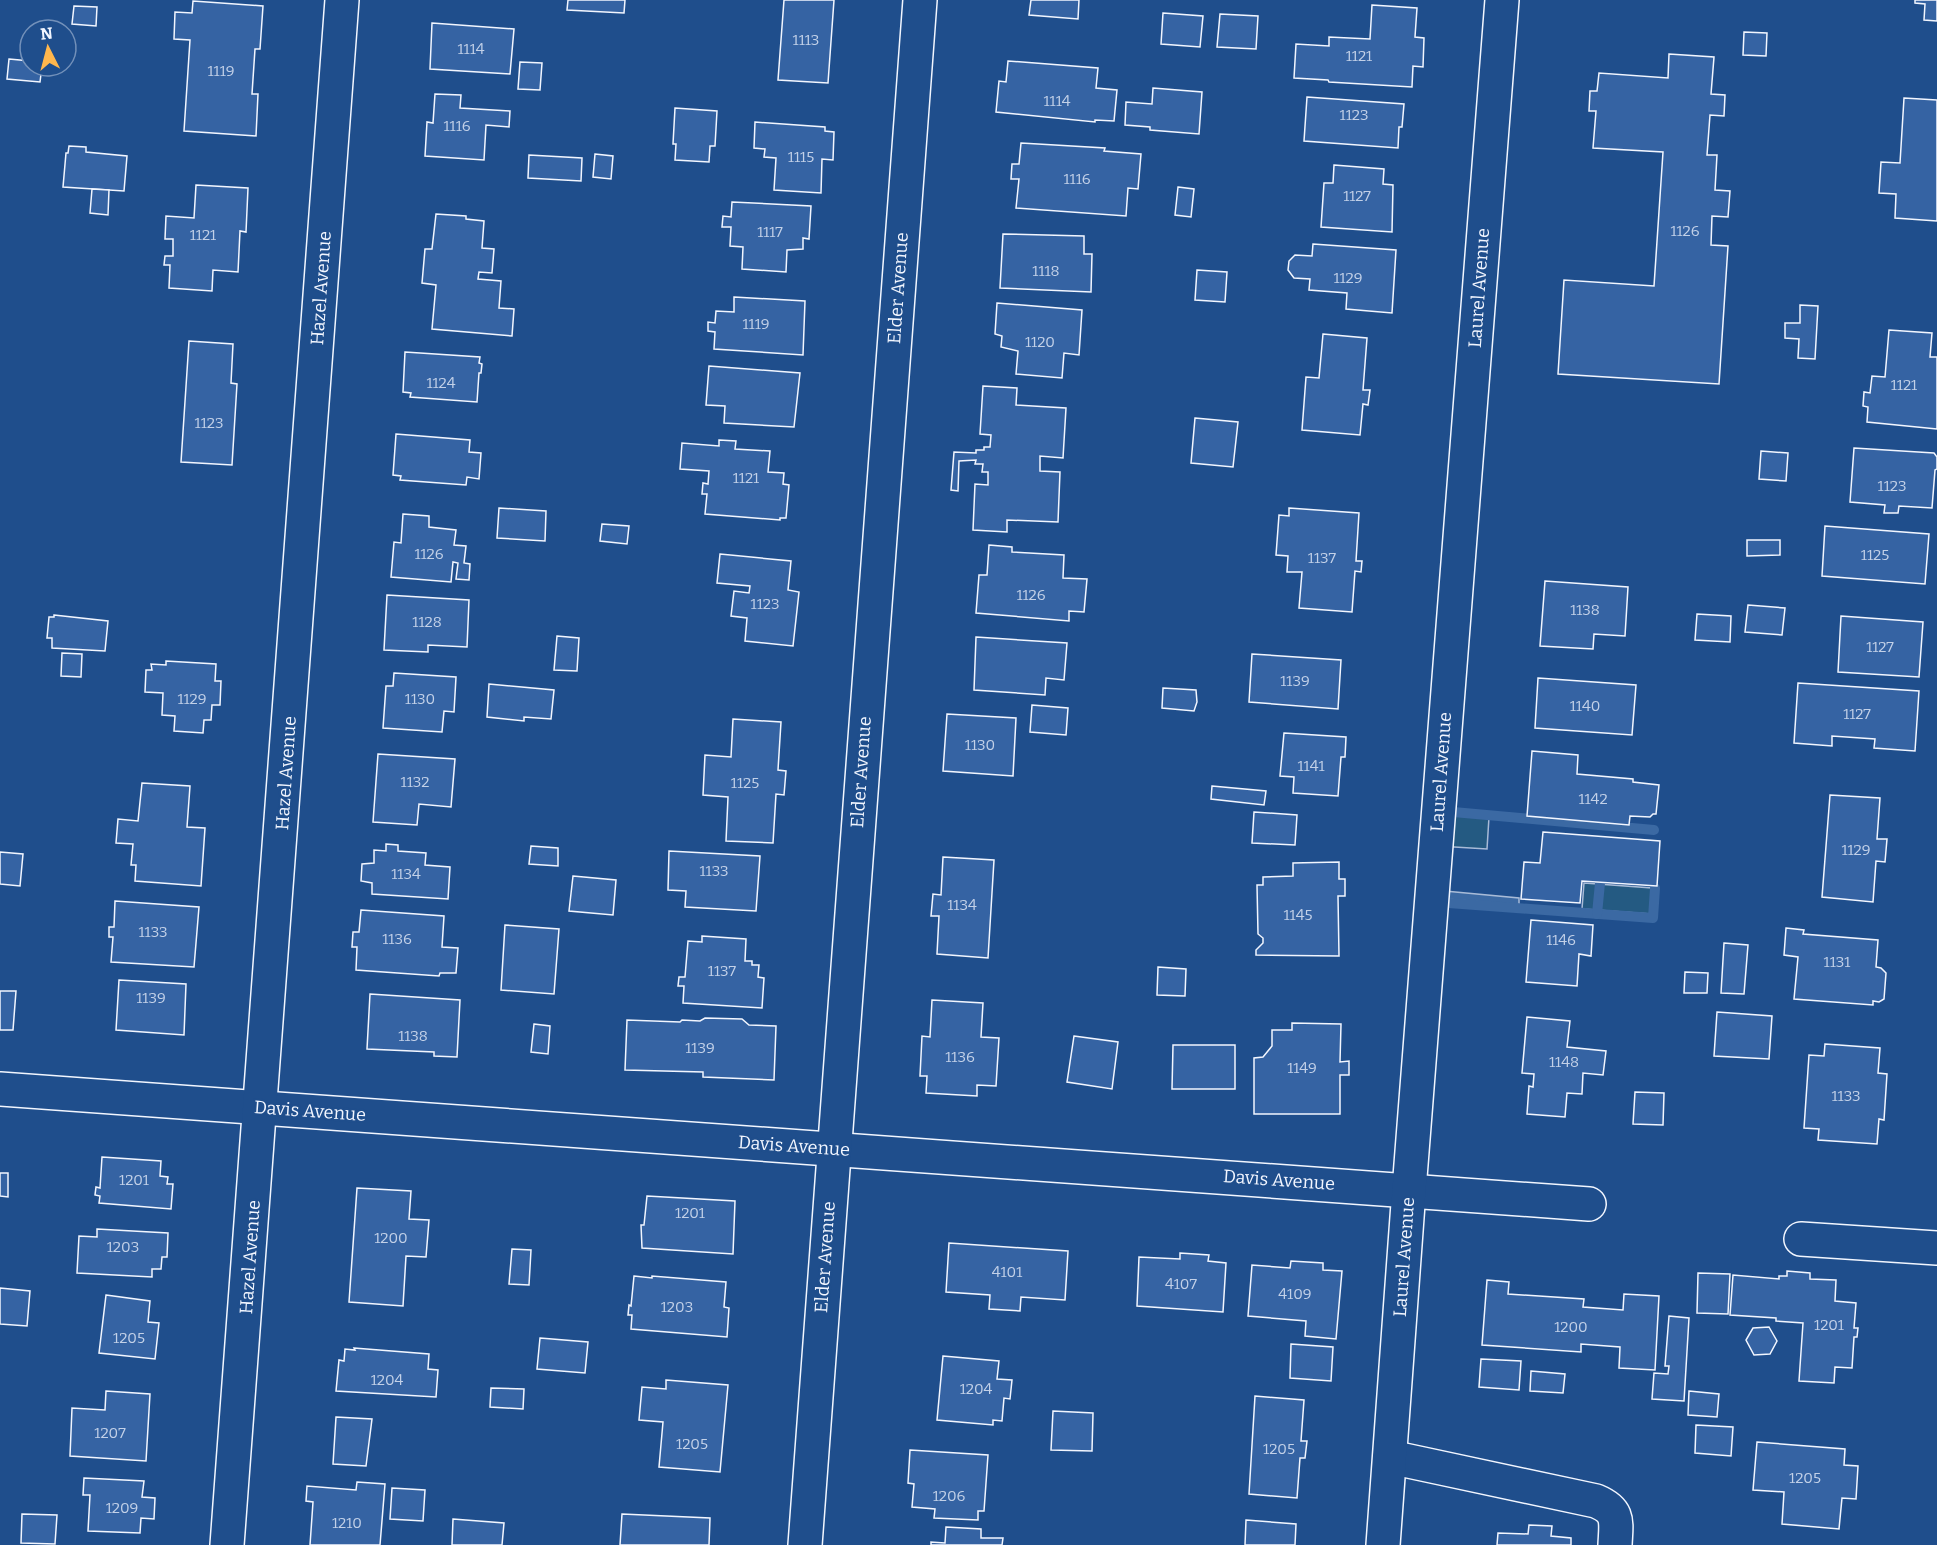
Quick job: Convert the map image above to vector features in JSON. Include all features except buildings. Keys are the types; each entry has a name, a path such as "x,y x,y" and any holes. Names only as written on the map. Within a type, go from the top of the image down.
{"street":[{"name":"Hazel Avenue","path":"227,1545 342,0"},
{"name":"Elder Avenue","path":"805,1545 920,0"},
{"name":"Laurel Avenue","path":"1383,1545 1502,0"},
{"name":"Davis Avenue","path":"0,1089 1589,1204"},
{"path":"1801,1239 1937,1248"},
{"path":"1390,1457 1596,1501 1608,1506 1616,1517 1615,1545"}],"shaded area":[{"path":"1440,813 1489,817 1487,849 1438,846"},
{"path":"1584,883 1652,888 1651,914 1582,909"},
{"path":"1434,890 1519,898 1519,905 1433,898"}],"waterway":[{"path":"1442,811 1654,830"},
{"path":"1597,914 1600,883"},
{"path":"1435,902 1653,918 1655,888"}]}
